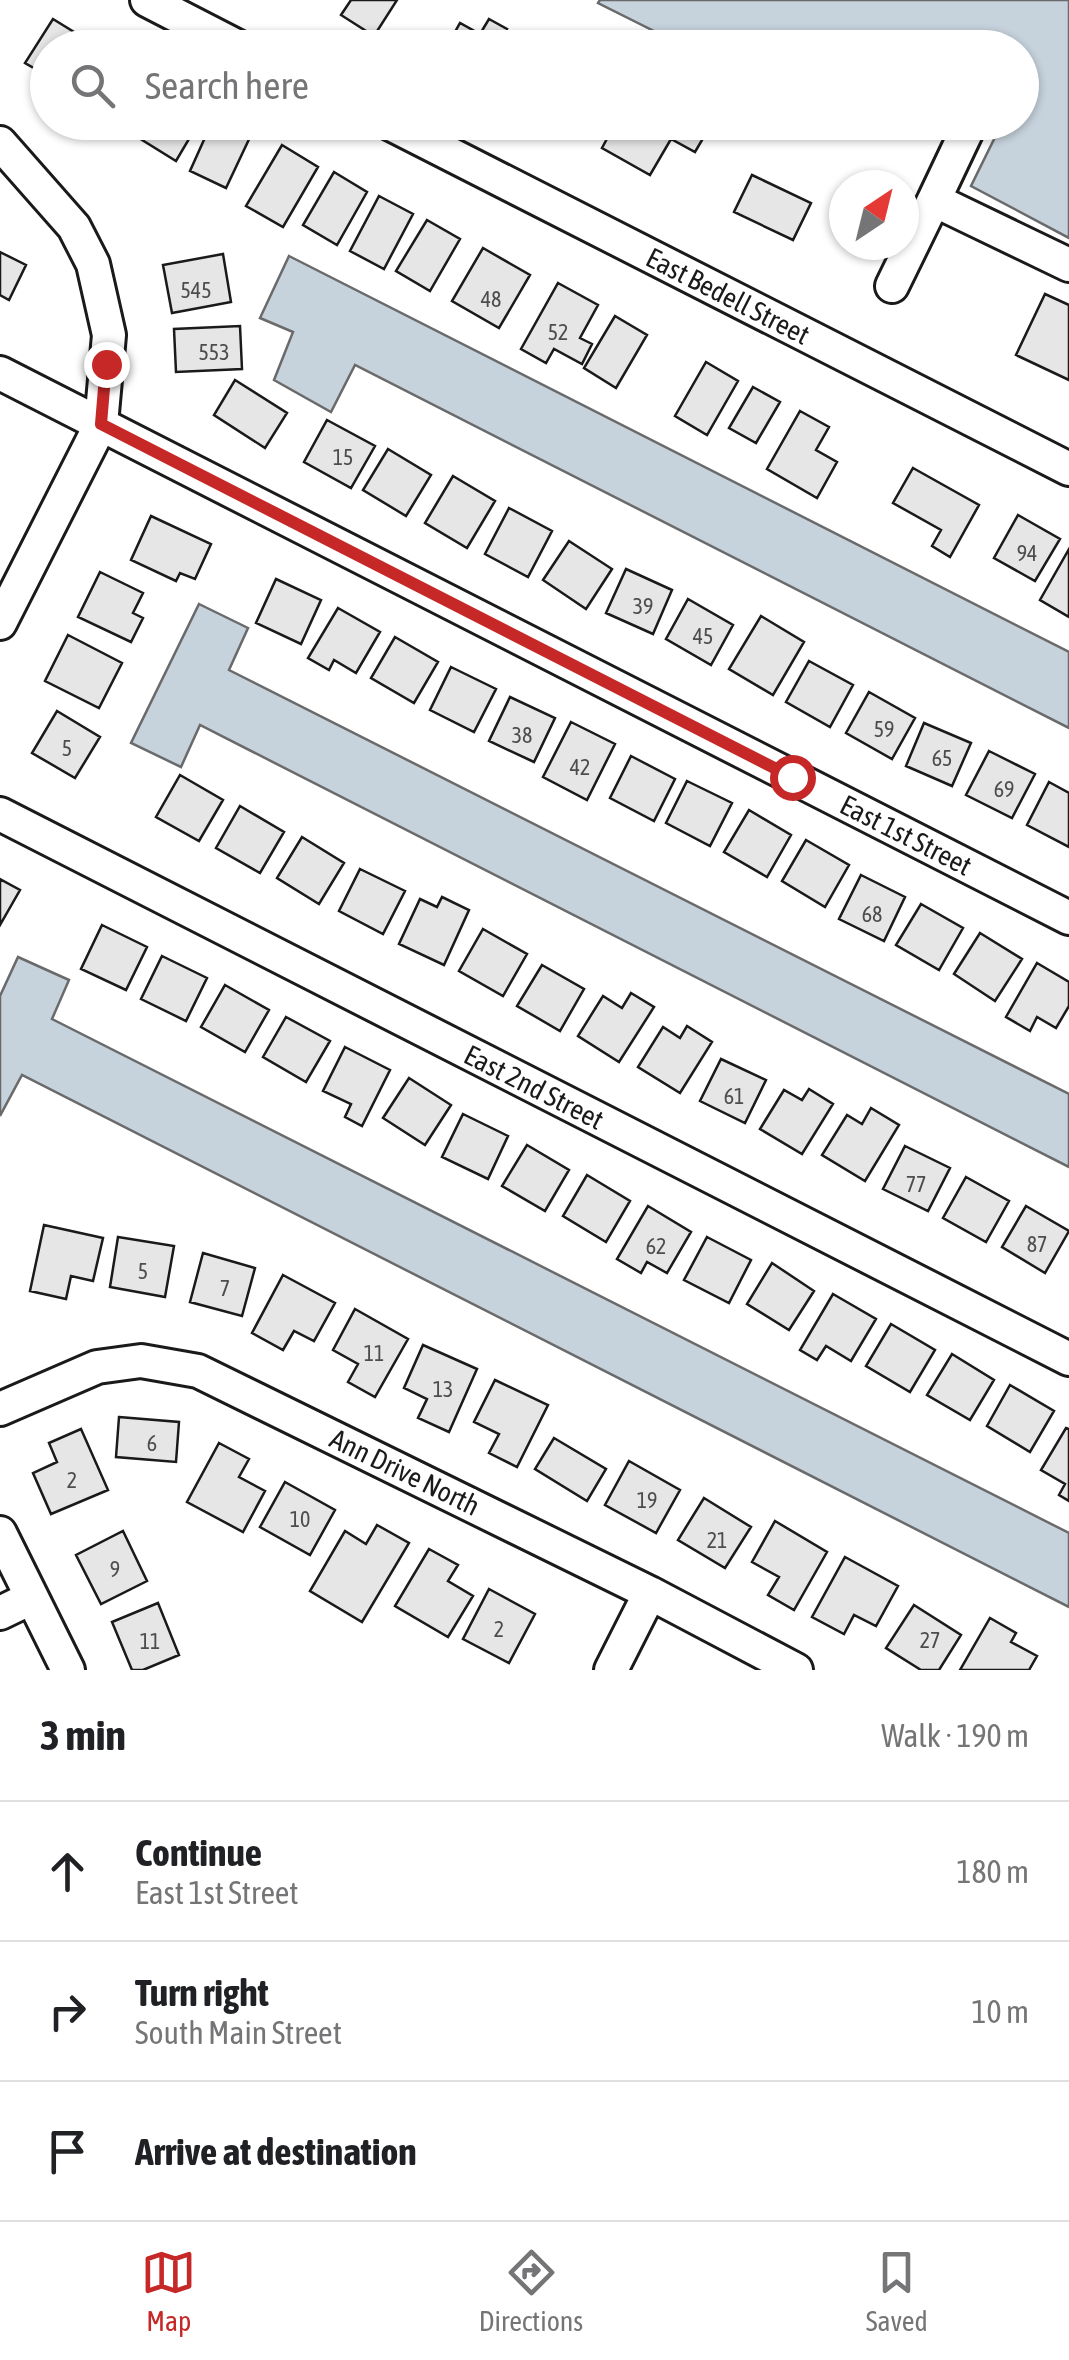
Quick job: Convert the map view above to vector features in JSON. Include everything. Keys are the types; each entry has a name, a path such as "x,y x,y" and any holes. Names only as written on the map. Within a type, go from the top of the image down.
{"street":[{"path":"147,0 205,30"},
{"name":"East Bedell Street","path":"423,140 1069,469"},
{"path":"892,286 962,140"},
{"path":"0,143 74,227 93,264 109,334 101,424 0,623"},
{"path":"934,200 1069,265"},
{"name":"East 1st Street","path":"0,373 1069,918"},
{"name":"East 2nd Street","path":"0,814 1069,1359"},
{"name":"Ann Drive North","path":"0,1410 96,1366 141,1361 198,1370 650,1593 796,1670"},
{"path":"0,1533 68,1670"},
{"path":"610,1670 650,1593"},
{"path":"0,1612 31,1598"}],"shaded area":[{"path":"1069,0 1069,238 971,186 994,140 1039,140 1039,30 652,30 598,3"},
{"path":"289,256 1069,652 1069,728 355,365 331,412 274,380 293,332 260,318"},
{"path":"199,604 248,628 229,670 1069,1094 1069,1167 200,725 181,767 131,743"},
{"path":"18,957 69,980 52,1019 1069,1533 1069,1607 22,1075 0,1116 0,996"}],"building":[{"path":"351,0 397,0 378,30 365,30 341,15"},
{"path":"53,19 71,30 46,30"},
{"path":"489,19 507,29 506,30 482,30"},
{"path":"142,140 188,140 176,161"},
{"path":"204,140 249,140 226,188 190,171"},
{"path":"606,140 670,140 650,175 602,148"},
{"path":"673,140 702,140 695,152"},
{"path":"282,145 318,167 283,227 246,206"},
{"path":"334,172 367,192 337,245 303,225"},
{"path":"752,175 811,203 793,240 734,212"},
{"path":"379,196 413,214 384,269 350,251"},
{"path":"427,220 460,239 430,291 396,271"},
{"path":"483,248 530,275 499,328 452,301"},
{"path":"0,252 26,265 9,300 0,295"},
{"path":"223,254 231,302 172,313 163,265"},
{"path":"558,283 598,305 580,338 592,344 582,364 554,349 546,363 521,349"},
{"path":"1045,294 1069,305 1069,380 1016,355"},
{"path":"615,316 647,335 616,388 584,368"},
{"path":"240,326 242,369 176,372 174,329"},
{"path":"706,362 738,381 707,435 675,416"},
{"path":"235,380 287,413 265,448 214,415"},
{"path":"753,387 780,402 756,443 729,428"},
{"path":"800,411 829,427 816,450 837,462 817,498 767,469"},
{"path":"327,420 375,446 351,488 304,462"},
{"path":"388,449 431,475 406,516 363,490"},
{"path":"913,468 979,505 950,557 932,546 941,530 893,503"},
{"path":"453,476 495,501 467,548 425,523"},
{"path":"509,508 552,531 528,577 485,554"},
{"path":"1018,515 1060,539 1035,581 994,558"},
{"path":"151,516 211,544 195,579 180,573 176,581 131,560"},
{"path":"569,541 612,569 586,609 543,580"},
{"path":"1069,549 1069,617 1040,600"},
{"path":"626,569 672,590 653,634 606,613"},
{"path":"100,572 143,593 133,613 143,618 131,642 78,617"},
{"path":"276,579 321,600 301,644 256,623"},
{"path":"688,599 733,625 711,665 666,639"},
{"path":"338,608 380,632 356,673 334,660 329,670 308,658"},
{"path":"761,616 804,642 773,695 729,669"},
{"path":"68,635 122,663 99,708 45,681"},
{"path":"395,637 438,662 414,703 371,678"},
{"path":"809,661 853,685 830,727 786,702"},
{"path":"451,667 496,689 474,732 430,710"},
{"path":"869,692 915,718 892,759 846,733"},
{"path":"510,697 555,718 534,762 489,741"},
{"path":"57,711 100,737 75,778 32,753"},
{"path":"571,722 615,744 587,800 543,777"},
{"path":"924,723 971,743 952,786 906,766"},
{"path":"989,751 1035,774 1012,818 966,795"},
{"path":"631,756 675,779 654,821 610,798"},
{"path":"180,775 223,800 199,841 156,817"},
{"path":"687,781 732,803 710,846 666,823"},
{"path":"1049,782 1069,793 1069,847 1027,825"},
{"path":"240,806 284,832 260,873 216,848"},
{"path":"749,810 791,835 767,877 724,852"},
{"path":"302,837 344,863 319,904 277,878"},
{"path":"806,840 849,865 825,907 782,881"},
{"path":"360,869 405,891 383,934 339,911"},
{"path":"861,875 905,897 884,941 839,919"},
{"path":"0,879 20,890 0,925"},
{"path":"442,897 469,910 444,965 399,944 420,899 437,907"},
{"path":"921,904 963,928 939,970 896,945"},
{"path":"102,925 147,947 126,990 81,969"},
{"path":"483,929 527,954 503,996 459,971"},
{"path":"980,933 1022,959 995,1001 954,974"},
{"path":"162,956 207,978 186,1021 141,999"},
{"path":"1037,963 1069,982 1069,1006 1056,1028 1037,1017 1030,1031 1006,1017"},
{"path":"542,965 584,989 560,1031 517,1006"},
{"path":"225,985 269,1010 245,1052 201,1027"},
{"path":"631,993 654,1007 619,1062 578,1036 603,996 622,1008"},
{"path":"286,1017 330,1041 306,1082 263,1057"},
{"path":"687,1026 712,1042 680,1093 638,1067 663,1027 680,1038"},
{"path":"345,1047 390,1070 362,1126 345,1117 351,1104 323,1091"},
{"path":"721,1059 766,1080 745,1123 700,1101"},
{"path":"409,1078 451,1105 425,1145 383,1118"},
{"path":"809,1089 833,1104 802,1154 760,1129 784,1090 802,1100"},
{"path":"871,1108 899,1125 865,1181 822,1155 847,1115 862,1124"},
{"path":"463,1114 508,1136 488,1179 442,1157"},
{"path":"527,1145 569,1170 545,1211 502,1186"},
{"path":"905,1146 950,1168 928,1211 883,1189"},
{"path":"587,1175 630,1201 606,1242 563,1216"},
{"path":"966,1177 1009,1201 986,1242 943,1218"},
{"path":"648,1206 691,1232 667,1273 647,1262 641,1273 617,1259"},
{"path":"1026,1206 1069,1231 1045,1273 1002,1247"},
{"path":"44,1225 103,1238 93,1281 71,1276 66,1299 30,1291"},
{"path":"118,1237 174,1246 165,1297 110,1287"},
{"path":"707,1237 751,1260 729,1303 684,1280"},
{"path":"203,1253 255,1268 242,1316 190,1302"},
{"path":"772,1263 814,1291 789,1330 747,1304"},
{"path":"283,1275 335,1303 314,1341 294,1331 283,1350 252,1333"},
{"path":"833,1294 876,1319 851,1361 826,1346 817,1360 800,1350"},
{"path":"355,1309 408,1339 375,1397 348,1382 358,1364 333,1350"},
{"path":"891,1324 935,1350 910,1392 866,1366"},
{"path":"423,1345 477,1369 449,1432 418,1418 427,1399 404,1388"},
{"path":"952,1354 994,1380 970,1420 927,1395"},
{"path":"495,1380 548,1405 517,1467 489,1453 499,1434 474,1422"},
{"path":"1010,1385 1054,1411 1030,1452 987,1426"},
{"path":"119,1417 179,1422 176,1462 116,1457"},
{"path":"1066,1428 1069,1501 1059,1495 1065,1484 1041,1470"},
{"path":"81,1429 108,1490 51,1514 33,1473 57,1462 49,1443"},
{"path":"554,1438 606,1469 587,1501 535,1469"},
{"path":"219,1443 249,1459 239,1477 265,1491 243,1532 187,1502"},
{"path":"629,1461 680,1490 656,1533 605,1505"},
{"path":"285,1482 335,1510 310,1555 260,1527"},
{"path":"704,1498 751,1527 725,1568 678,1540"},
{"path":"775,1521 827,1552 794,1610 768,1595 779,1577 752,1562"},
{"path":"377,1525 409,1543 362,1622 310,1591 345,1531 366,1544"},
{"path":"123,1531 147,1581 101,1604 76,1555"},
{"path":"429,1549 458,1565 448,1581 473,1596 448,1637 395,1606"},
{"path":"845,1557 898,1586 876,1626 854,1615 844,1634 812,1617"},
{"path":"489,1589 535,1614 509,1663 463,1639"},
{"path":"158,1603 179,1655 143,1670 132,1670 112,1622"},
{"path":"914,1605 961,1635 939,1670 921,1670 886,1648"},
{"path":"990,1618 1016,1633 1011,1642 1037,1656 1029,1670 960,1670"}],"route":[{"path":"106,364 101,424 792,777"}]}
